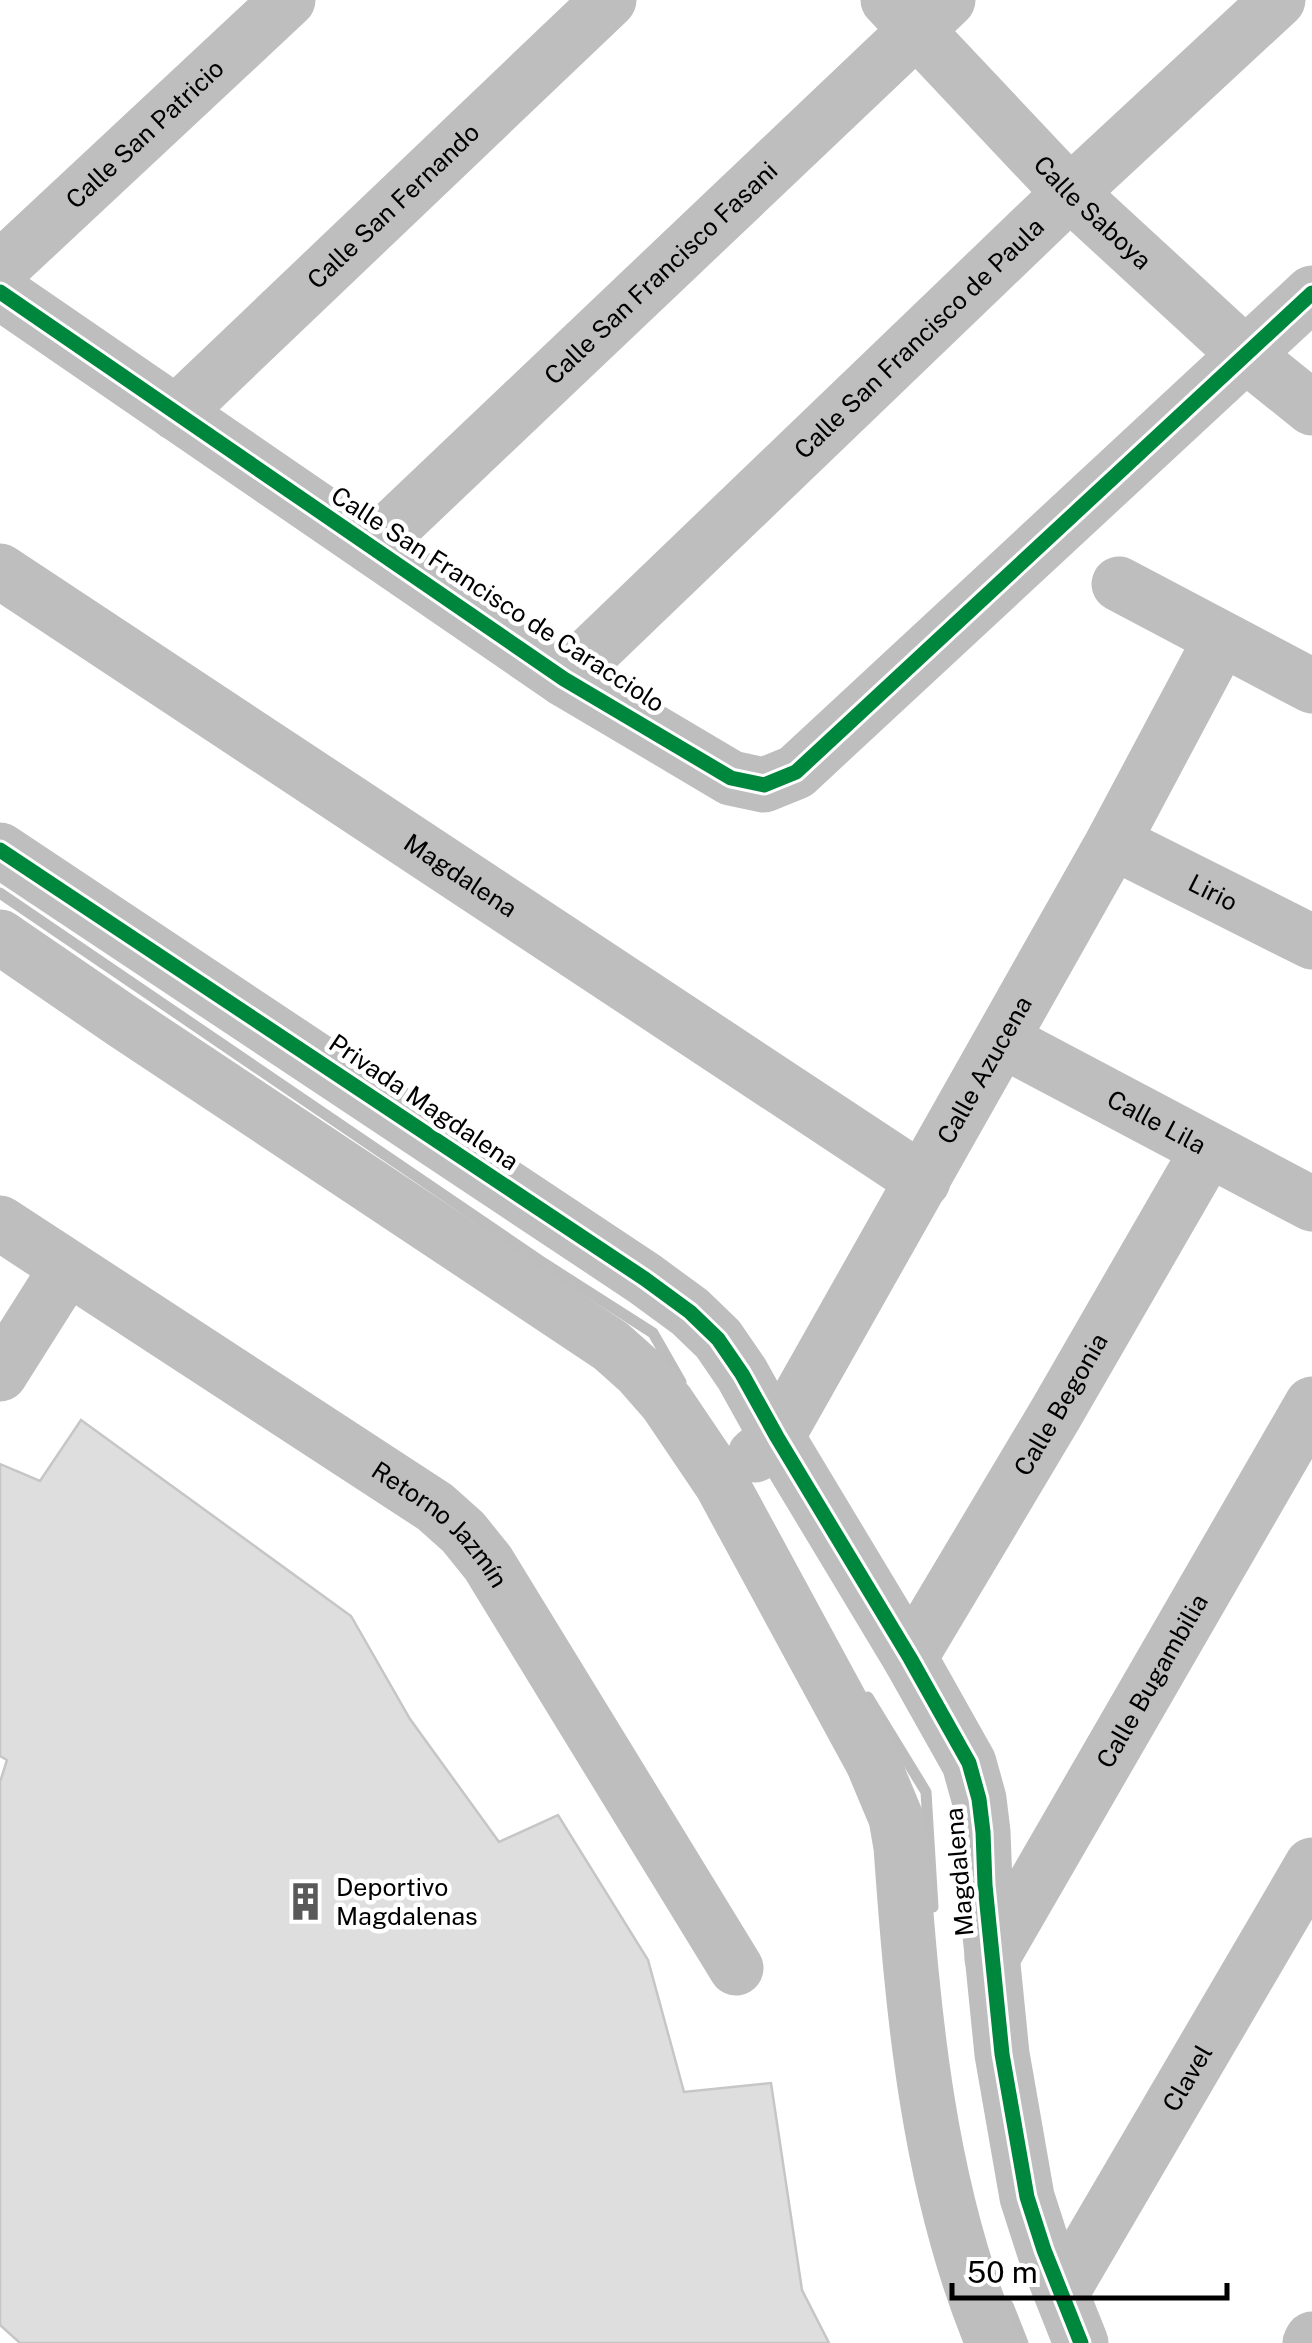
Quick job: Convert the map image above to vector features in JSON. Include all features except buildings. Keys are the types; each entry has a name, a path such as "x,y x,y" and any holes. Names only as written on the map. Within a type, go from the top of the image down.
{"street":[{"name":"Calle San Patricio","path":"0,269 288,0"},
{"name":"Calle San Fernando","path":"176,413 609,0"},
{"name":"Calle San Francisco de Paula","path":"564,679 1070,193 1278,0"},
{"name":"Calle Saboya","path":"918,10 1070,193 1246,355 1312,408"},
{"name":"Calle San Francisco Fasani","path":"372,547 918,10"},
{"name":"Calle San Francisco de Caracciolo","path":"0,292 564,679 731,778 764,785 796,772 1312,293"},
{"name":"Magdalena","path":"0,571 923,1181"},
{"path":"1119,584 1312,686"},
{"name":"Calle Azucena","path":"721,1482 777,1437 1113,842 1221,640"},
{"name":"Lirio","path":"1113,842 1312,942"},
{"name":"Privada Magdalena","path":"0,850 690,1312 718,1339 777,1437"},
{"path":"0,936 611,1346 668,1403 721,1482 873,1763 896,1818 918,2043 935,2143 962,2258 993,2343"},
{"name":"Calle Lila","path":"1002,1040 1312,1204"},
{"name":"Calle Begonia","path":"910,1658 1208,1150"},
{"name":"Retorno Jazmín","path":"0,1223 436,1508 464,1532 488,1563 736,1968"},
{"path":"0,1374 66,1268"},
{"name":"Calle Bugambilia","path":"992,1958 1312,1404"},
{"name":"Magdalena","path":"777,1437 910,1658 968,1763 983,1832 1002,2054 1027,2197 1081,2343"},
{"name":"Clavel","path":"1062,2292 1312,1865"}],"waterway":[{"path":"0,893 545,1264 653,1333 681,1382"},
{"path":"868,1697 926,1792 933,1907"},
{"path":"1008,2305 1023,2343"}],"cycle path":[{"path":"0,292 564,679 731,778 764,785 796,772 1312,293"},
{"path":"0,850 645,1279 690,1312 718,1339 969,1763 983,1832 1002,2054 1027,2197 1081,2343"}],"place":[{"name":"Deportivo Magdalenas","path":"306,1901"}]}
